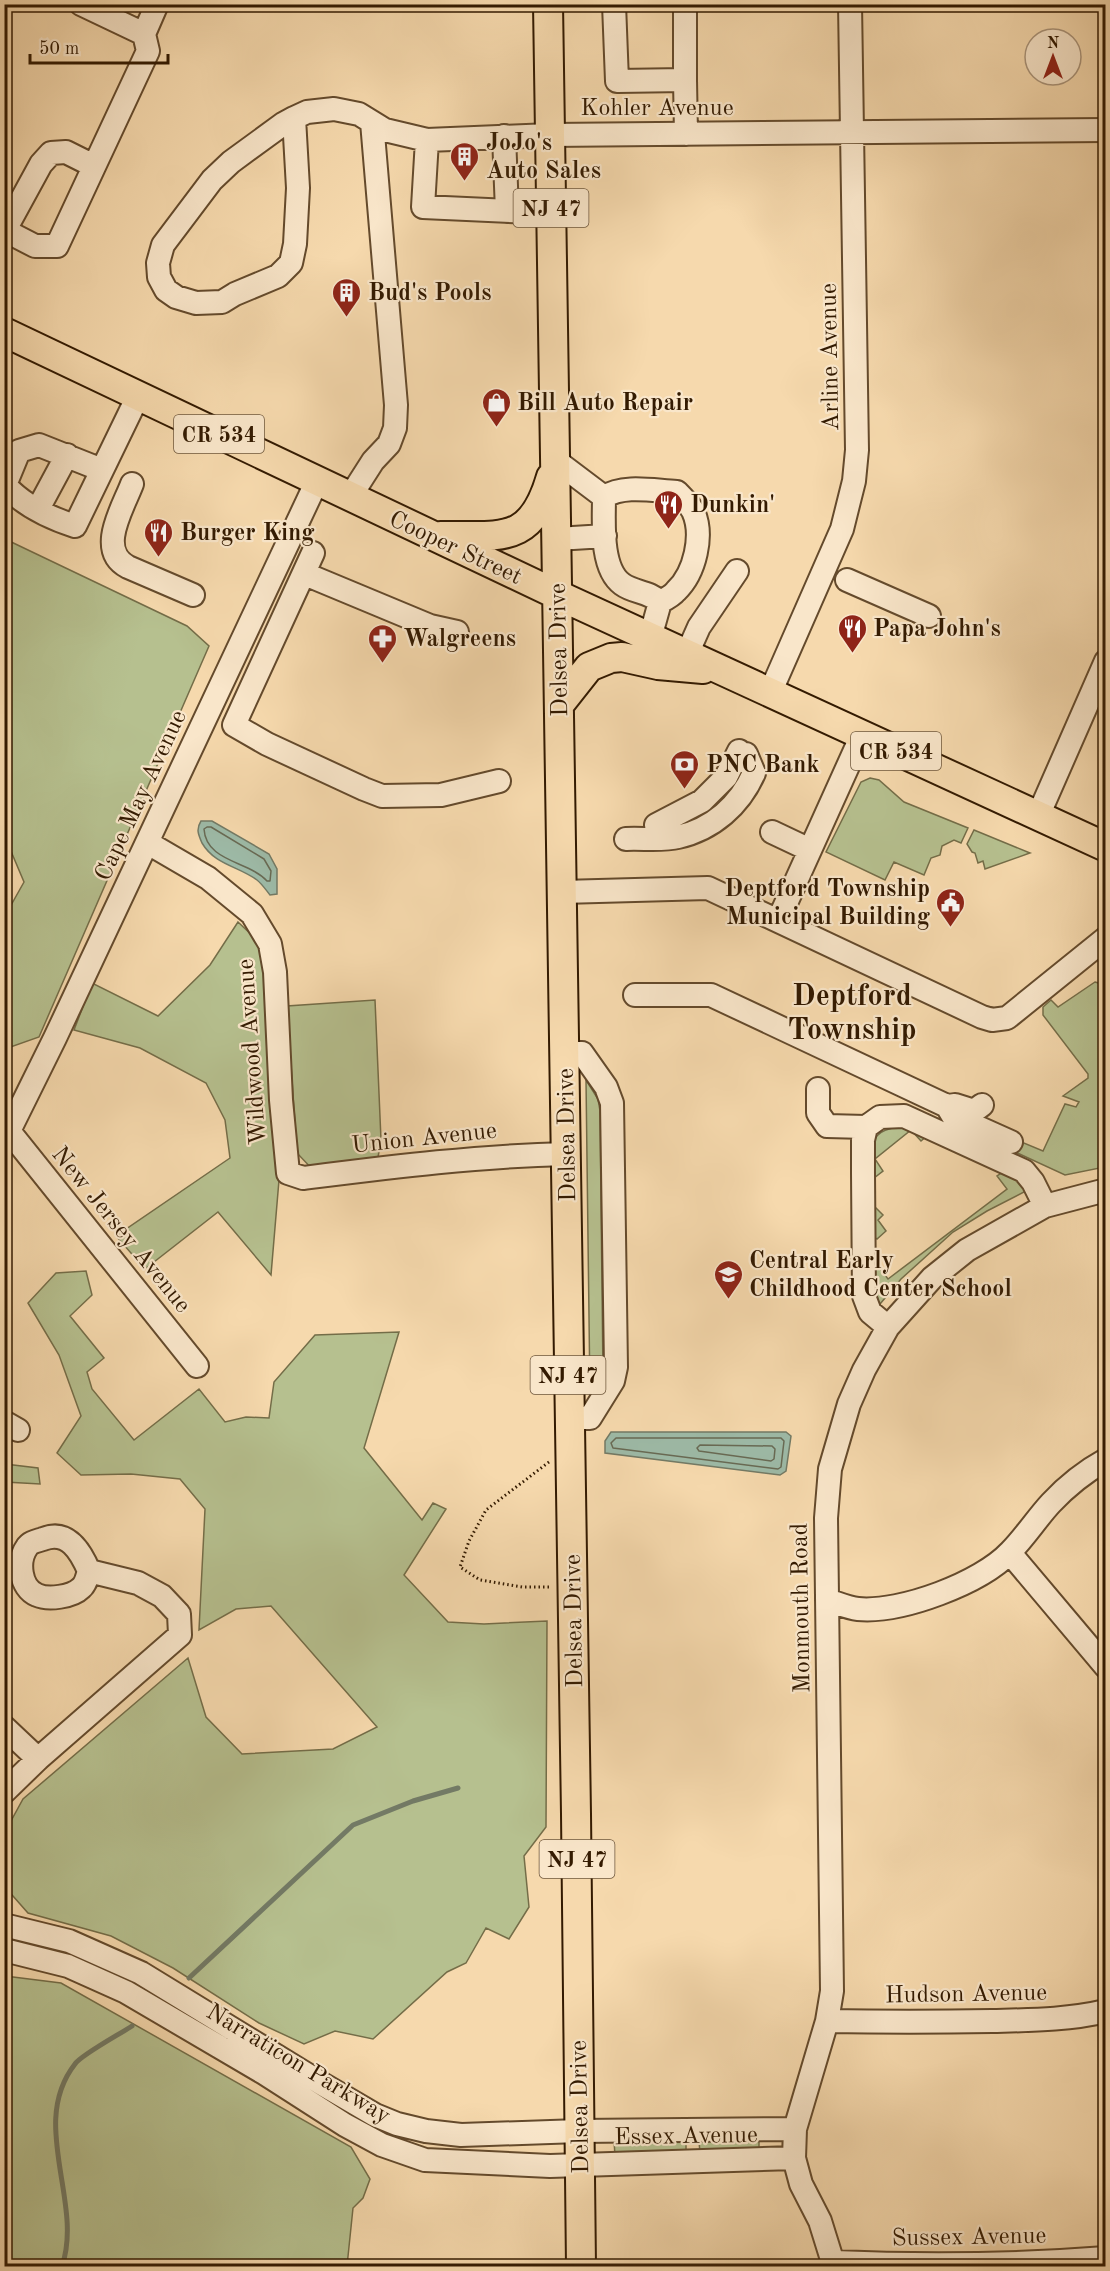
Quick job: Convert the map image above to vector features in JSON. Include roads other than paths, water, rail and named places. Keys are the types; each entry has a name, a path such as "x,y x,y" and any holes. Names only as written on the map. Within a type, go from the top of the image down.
{"main road":[{"name":"Delsea Drive","path":"548,4 581,2266"},
{"name":"Cooper Street","path":"4,332 650,638 1106,847"},
{"path":"433,536 496,536 516,531 531,520 544,501 555,460"},
{"path":"559,705 589,667 611,658 622,657 658,665 722,670"}],"street":[{"path":"81,4 144,34"},
{"path":"94,166 66,152 51,153 41,164 5,230 35,246 57,246 148,51 144,34 157,4"},
{"path":"614,4 616,81 685,80"},
{"path":"685,4 686,134"},
{"name":"Arline Avenue","path":"770,693 842,529 854,481 857,450 850,4"},
{"name":"Kohler Avenue","path":"294,118 298,188 295,244 291,263 278,276 222,302 196,303 176,297 166,290 159,277 158,263 163,245 212,180 231,162 283,124 294,118 308,112 334,109 359,114 385,130 427,140 550,135 1106,130"},
{"path":"350,497 373,461 388,444 395,428 396,405 372,122"},
{"path":"504,136 507,212"},
{"path":"427,140 423,207 551,213"},
{"path":"102,470 39,445 19,451 5,485 15,496 56,520 75,526 138,396"},
{"path":"38,509 67,455"},
{"path":"555,460 604,497"},
{"name":"Cape May Avenue","path":"7,1128 148,843 317,481"},
{"path":"132,484 113,535 112,542 116,556 121,564 193,595"},
{"path":"604,497 612,492 628,490 677,492 692,508 697,522 698,540 686,580 675,593 660,602 650,638"},
{"path":"604,497 606,554 612,570 622,584 654,595 660,602"},
{"path":"557,539 605,536"},
{"path":"457,632 430,626 309,564 234,724 267,744 382,796 441,795 499,781"},
{"path":"687,654 699,627 737,571"},
{"path":"847,580 929,616"},
{"path":"1038,816 1106,661"},
{"path":"778,921 862,735"},
{"path":"656,825 683,824 714,805 728,792 739,776 746,754 754,773 736,804 700,830 676,838 626,832 656,825 702,801 726,777 739,751"},
{"path":"772,832 810,849"},
{"name":"Wildwood Avenue","path":"148,843 208,879 252,914 270,944 275,972 281,1100 288,1173"},
{"path":"562,892 708,888 992,1020 1007,1018 1106,938"},
{"path":"635,995 711,995 947,1106 955,1105 974,1111 982,1105"},
{"path":"565,1053 582,1053 606,1087 612,1103 616,1366 613,1381 590,1418 569,1418"},
{"path":"818,1089 818,1113 827,1126 866,1127 880,1117 904,1116 950,1135 1024,1172 1033,1182 1045,1206"},
{"path":"947,1106 953,1116 1011,1142"},
{"path":"866,1127 863,1140 864,1296 870,1312 888,1327"},
{"name":"New Jersey Avenue","path":"7,1128 197,1366"},
{"name":"Union Avenue","path":"288,1173 303,1178 447,1160 510,1155 566,1154"},
{"name":"Monmouth Road","path":"834,2264 820,2221 801,2184 794,2158 795,2129 827,2021 832,1991 825,1518 830,1469 849,1404 864,1370 888,1327 932,1278 967,1250 1045,1206 1106,1190"},
{"path":"827,1600 858,1609 895,1607 939,1593 986,1573 1010,1553 1052,1501 1087,1471 1106,1460"},
{"path":"1010,1553 1106,1667"},
{"path":"4,1792 38,1759 180,1635 179,1614 162,1596 138,1583 89,1571"},
{"path":"4,1727 38,1759"},
{"name":"Narraticon Parkway","path":"4,1925 69,1941 141,1973 324,2085 375,2115 397,2124 426,2131 461,2135 579,2131 795,2129"},
{"name":"Narraticon Parkway","path":"4,1950 68,1966 126,1992 264,2073 345,2125 400,2152 425,2160 452,2163 579,2165"},
{"name":"Hudson Avenue","path":"827,2021 910,2023 1050,2020 1106,2011"},
{"path":"692,2131 692,2162"},
{"name":"Essex Avenue","path":"579,2165 794,2158"},
{"name":"Sussex Avenue","path":"834,2264 1035,2264 1106,2258"}],"water":[{"path":"201,821 212,821 269,854 277,869 277,894 270,895 250,875 213,856 202,843 198,829"},
{"path":"611,1432 786,1432 791,1436 786,1471 780,1475 605,1453 605,1441"}],"waterway":[{"path":"189,1978 353,1825 413,1801 458,1788"},
{"path":"62,2266 67,2241 67,2216 56,2137 56,2112 62,2087 79,2060 132,2026"}],"place":[{"name":"JoJo's Auto Sales","path":"465,182"},
{"name":"Bud's Pools","path":"347,318"},
{"name":"Bill Auto Repair","path":"496,428"},
{"name":"Dunkin'","path":"669,530"},
{"name":"Burger King","path":"159,558"},
{"name":"Papa John's","path":"852,654"},
{"name":"Walgreens","path":"382,664"},
{"name":"PNC Bank","path":"685,790"},
{"name":"Deptford Township Municipal Building","path":"951,928"},
{"name":"Central Early Childhood Center School","path":"728,1300"}],"district":[{"name":"Deptford Township","path":"852,1012"}]}
